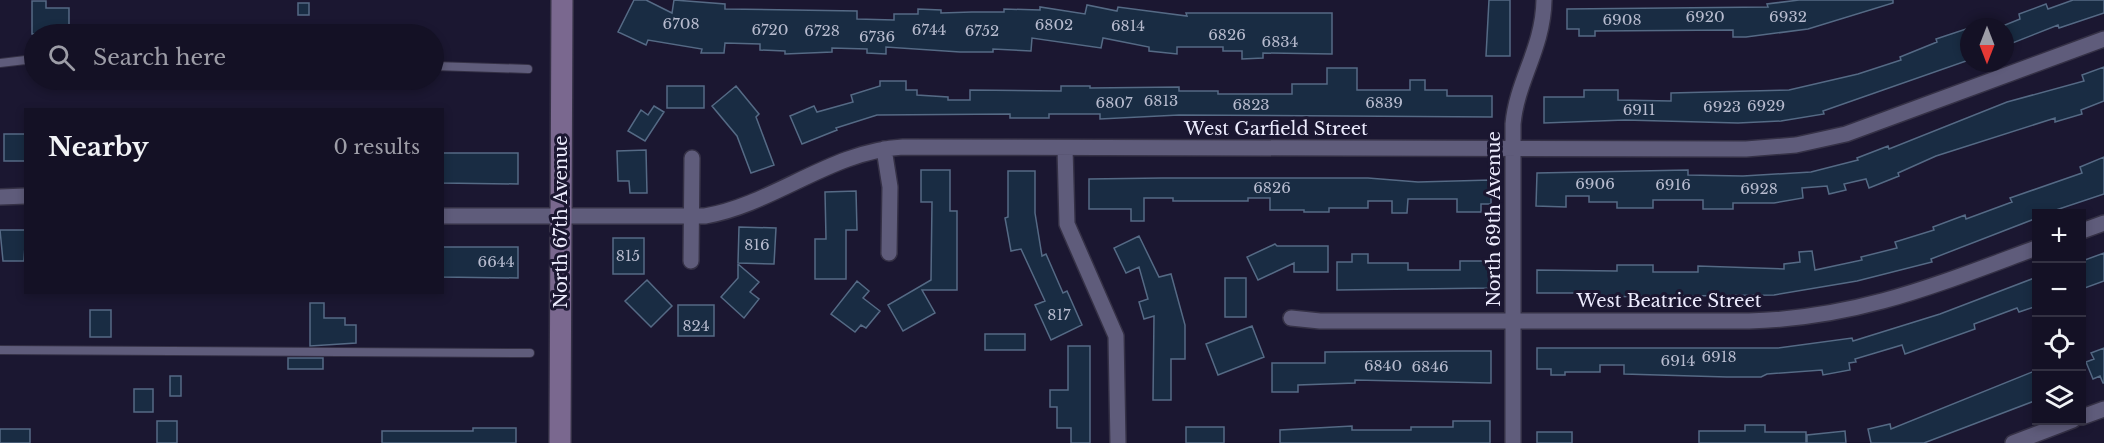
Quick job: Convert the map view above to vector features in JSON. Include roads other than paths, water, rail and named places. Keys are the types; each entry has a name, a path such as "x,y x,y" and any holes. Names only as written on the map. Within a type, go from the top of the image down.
{"main road":[{"name":"North 67th Avenue","path":"560,443 562,0"}],"street":[{"name":"North 69th Avenue","path":"1513,443 1515,109 1542,32 1544,0"},
{"name":"West Garfield Street","path":"444,216 692,216 731,210 853,157 884,148 1746,148 1813,142 1870,126 2104,39"},
{"path":"884,148 890,187 889,253"},
{"path":"1065,148 1067,224 1116,336 1118,443"},
{"path":"692,158 692,261"},
{"path":"0,197 24,196"},
{"path":"2086,230 2104,223"},
{"name":"West Beatrice Street","path":"1291,318 1320,321 1749,321 1837,313 1895,299 2032,250"},
{"path":"2086,416 2104,409"},
{"path":"2013,443 2060,425"}],"lane":[{"path":"0,63 24,60"},
{"path":"444,66 528,69"},
{"path":"0,350 530,353"}]}
